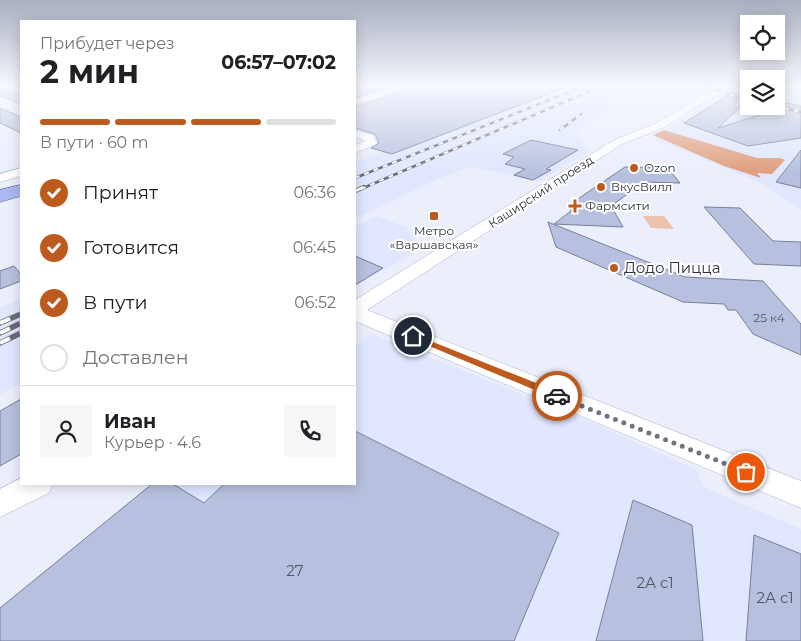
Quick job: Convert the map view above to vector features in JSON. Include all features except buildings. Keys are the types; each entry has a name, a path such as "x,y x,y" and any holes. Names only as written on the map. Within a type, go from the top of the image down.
{"main road":[{"path":"0,186 20,181"},
{"path":"0,196 20,190"}],"street":[{"name":"Каширский проезд","path":"356,310 625,138 661,125 677,115"},
{"path":"356,133 369,137 371,143 356,149"},
{"path":"0,178 20,172"},
{"path":"356,311 801,495"},
{"path":"0,504 36,485"}],"shaded area":[{"path":"483,115 605,115 591,118 578,132 587,153 537,182 472,166 428,183 356,219 356,162"},
{"path":"690,115 801,115 801,209 759,182 652,138"},
{"path":"664,130 757,158 781,158 785,160 772,174 757,173 761,178 724,166 653,135"},
{"path":"377,216 406,227 421,249 356,285 356,226"},
{"path":"643,216 664,216 674,229 651,228"},
{"path":"20,298 20,385 0,395 0,308"},
{"path":"371,334 573,414 697,470 703,487 801,529 801,641 0,641 0,614 151,485 356,485 356,344"}],"railway":[{"path":"356,178 512,115"},
{"path":"361,189 534,115"},
{"path":"560,130 580,115"},
{"path":"356,191 364,187"},
{"path":"0,323 20,314"},
{"path":"0,333 20,323"},
{"path":"0,343 20,333"}],"way so far":[{"path":"557,396 746,472"}],"place":[{"name":"Ozon","path":"634,168"},
{"name":"ВкусВилл","path":"601,187"},
{"name":"Фармсити","path":"575,206"},
{"name":"Метро «Варшавская»","path":"434,216"},
{"name":"Додо Пицца","path":"614,268"}],"route":[{"path":"413,336 557,396"}]}
